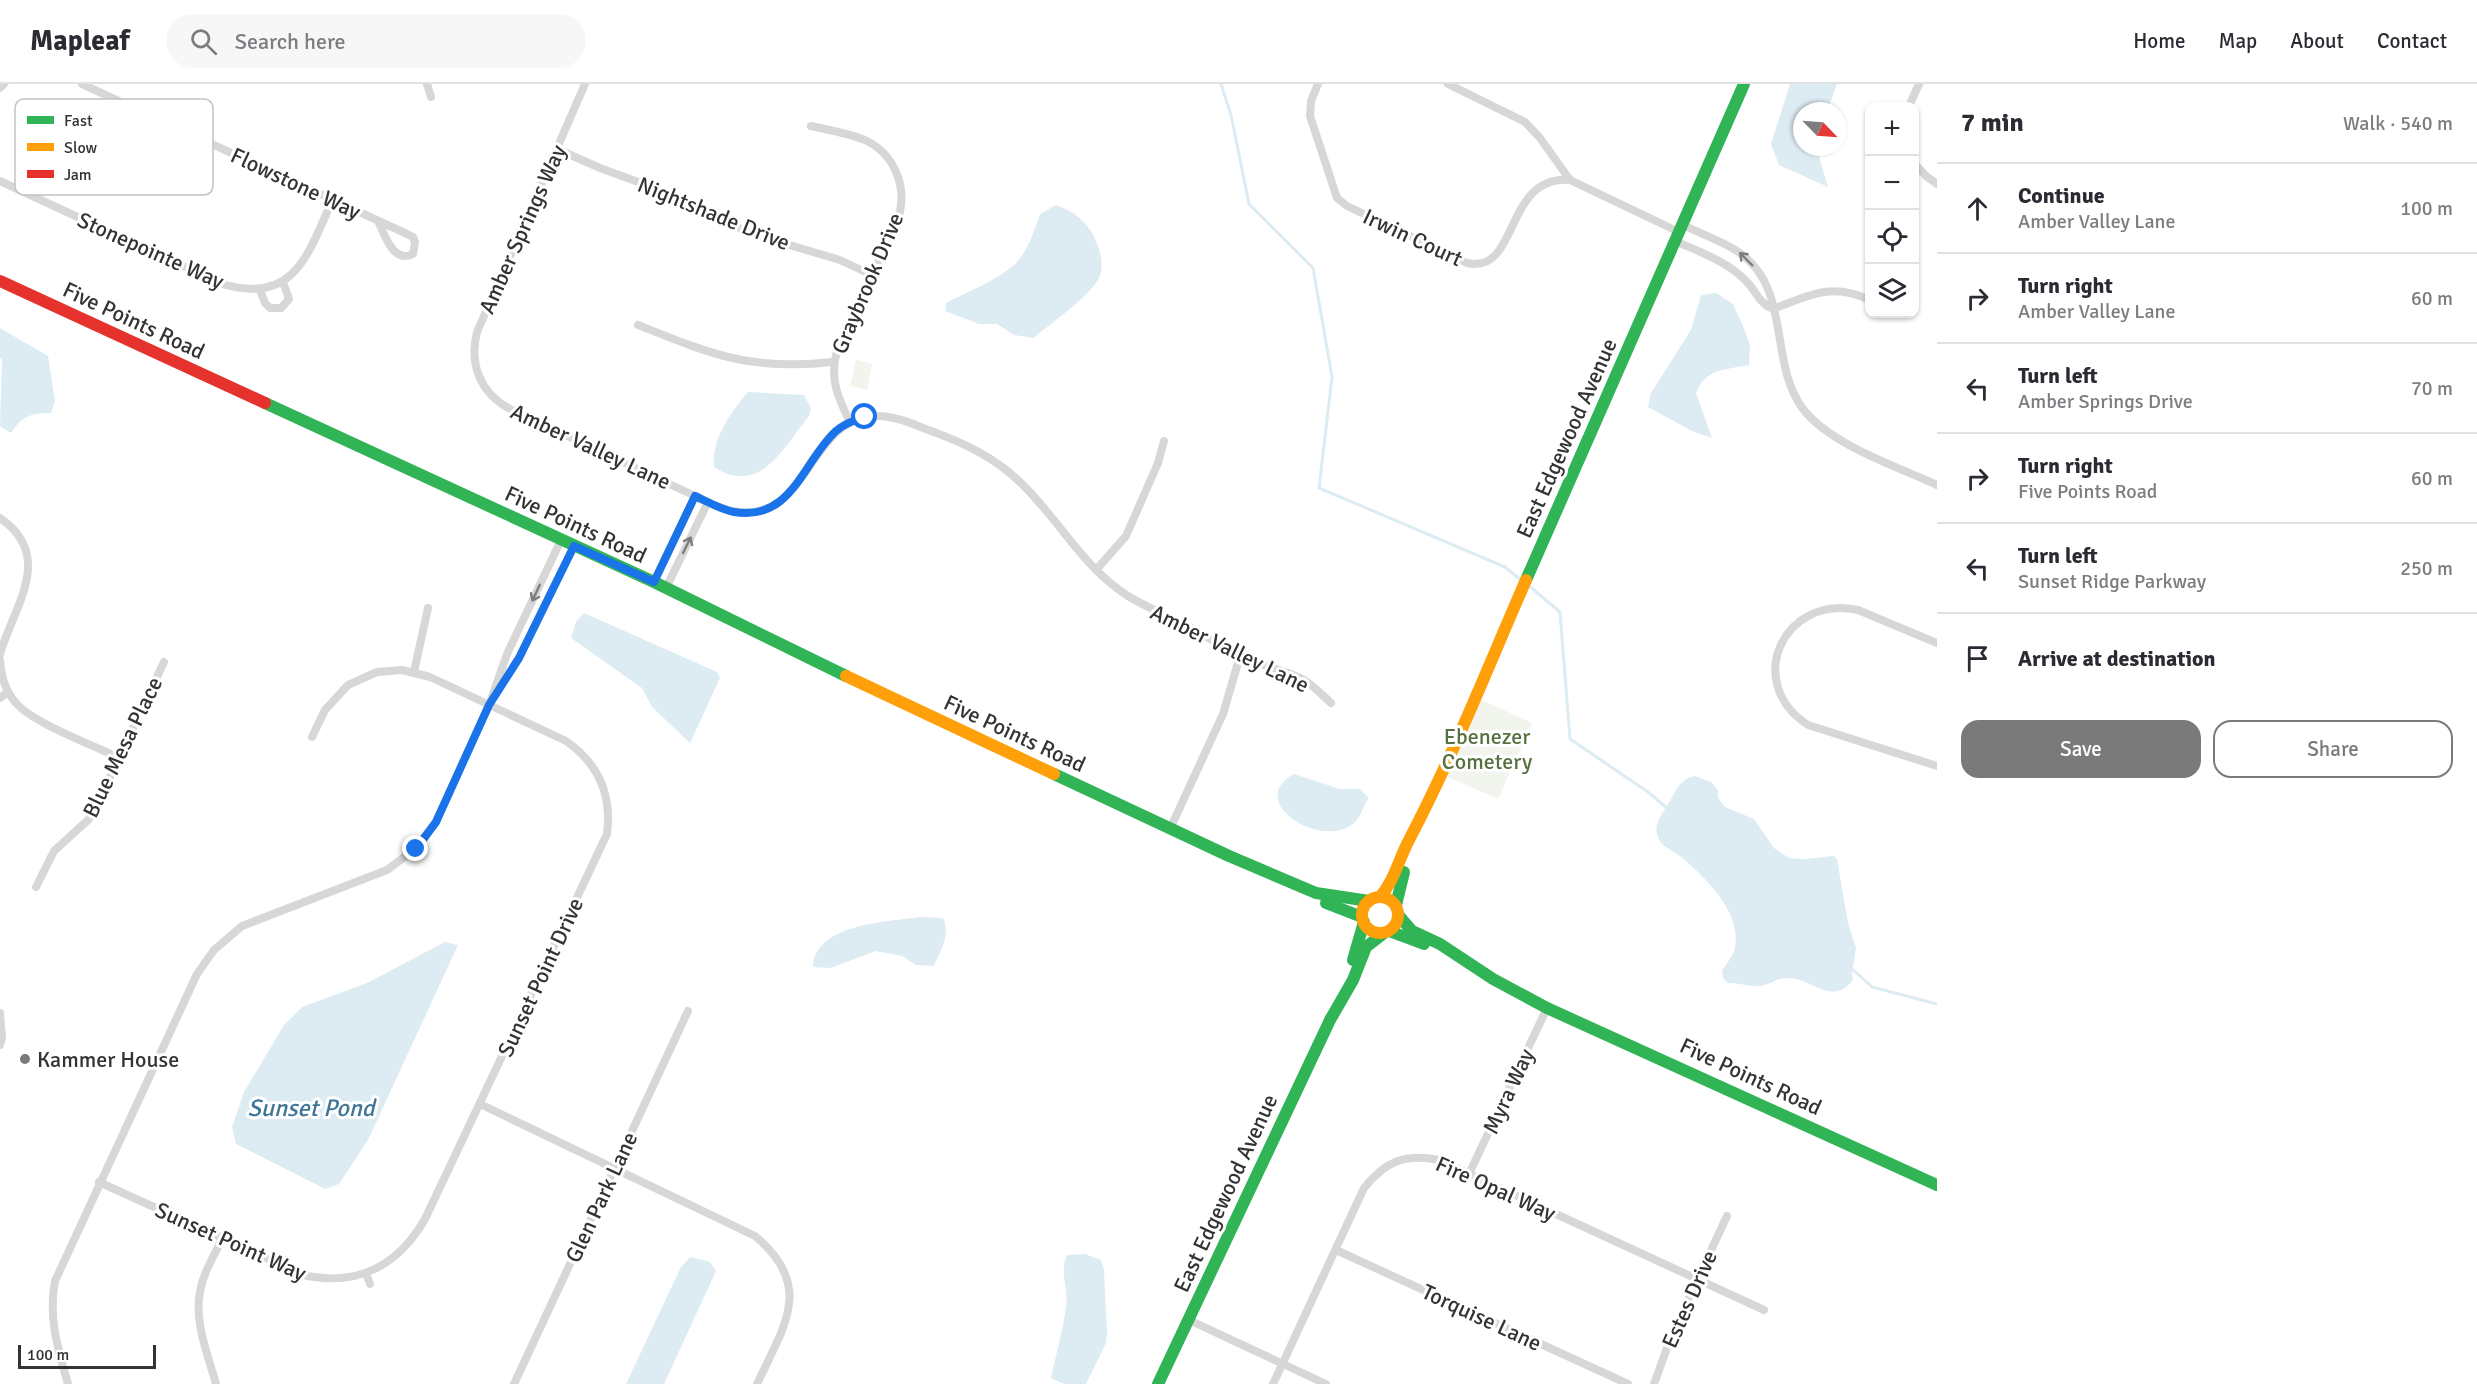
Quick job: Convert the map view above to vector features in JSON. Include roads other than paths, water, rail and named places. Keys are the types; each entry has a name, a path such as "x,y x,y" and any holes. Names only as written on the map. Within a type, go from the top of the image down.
{"street":[{"path":"0,88 4,84"},
{"name":"Flowstone Way","path":"82,84 114,99"},
{"path":"428,84 431,97"},
{"name":"Amber Springs Way","path":"479,377 474,351 477,332 585,84"},
{"name":"Irwin Court","path":"1318,84 1311,101 1310,116 1338,198 1347,206 1467,263 1480,264 1496,256 1526,199 1536,188 1548,182 1570,180"},
{"path":"1448,84 1525,122 1540,138 1570,180 1679,233 1748,282 1761,300 1773,309"},
{"name":"East Edgewood Avenue","path":"1375,899 1392,882 1405,848 1426,808 1744,84"},
{"path":"1911,102 1919,84"},
{"name":"Graybrook Drive","path":"811,126 856,137 873,144 891,162 899,177 902,195 900,214 833,362 834,386 850,422"},
{"name":"Flowstone Way","path":"213,145 413,237 416,242 412,254 407,257 400,256 394,251 378,221"},
{"name":"Nightshade Drive","path":"557,149 600,168 672,194 749,233 840,260 872,275"},
{"path":"1919,168 1937,184"},
{"name":"Stonepointe Way","path":"0,181 15,188"},
{"name":"Stonepointe Way","path":"30,195 222,284 241,290 260,290 283,282 296,271 307,256 332,201"},
{"path":"1679,233 1732,249 1747,259 1760,275 1771,292 1788,380 1798,402 1813,420 1841,441 1937,485"},
{"name":"Five Points Road","path":"0,281 654,582 775,643 1229,856"},
{"path":"260,290 265,303 270,308 281,308 289,299 283,282"},
{"path":"1773,309 1824,291 1849,292 1865,298"},
{"path":"638,325 698,350 736,361 785,366 833,362"},
{"name":"Amber Valley Lane","path":"479,377 489,392 507,407 726,510 756,511 776,504 796,486 831,436 850,422 868,416 891,417 952,439 985,455 1025,487 1096,570 1130,597 1192,628 1240,656 1304,680 1331,703"},
{"path":"1096,570 1126,536 1158,463 1164,441"},
{"path":"654,582 695,496"},
{"path":"666,588 708,502"},
{"path":"0,518 16,532 24,546 29,562 29,578 24,597 0,654"},
{"path":"68,1384 52,1327 52,1298 61,1264 197,974 214,950 242,926 376,876 404,860 416,849 436,822 489,705 507,654 561,540"},
{"path":"489,705 519,658 574,546"},
{"path":"1937,643 1858,610 1833,607 1812,613 1800,620 1780,644 1775,678 1779,695 1796,717 1821,731 1937,766"},
{"path":"414,672 428,608"},
{"path":"1170,829 1223,714 1240,656"},
{"path":"0,660 4,695 31,716 119,758"},
{"name":"Blue Mesa Place","path":"36,887 54,851 88,820 164,662"},
{"name":"Sunset Point Drive","path":"312,737 333,698 348,685 377,672 393,670 414,672 430,677 566,741 588,759 603,783 609,808 602,846 416,1235 395,1257 366,1273"},
{"name":"East Edgewood Avenue","path":"1397,910 1398,891 1426,808"},
{"path":"1229,856 1308,891 1338,898 1392,900 1402,922 1412,931 1447,948 1493,980 1547,1008"},
{"path":"1229,856 1285,889 1303,897 1348,909 1363,920 1372,931 1387,932 1431,947 1492,985 1547,1008"},
{"path":"1363,920 1363,911 1375,899"},
{"path":"1387,932 1394,927 1397,910"},
{"name":"East Edgewood Avenue","path":"1158,1384 1330,1020 1354,957 1363,920"},
{"name":"East Edgewood Avenue","path":"1330,1020 1353,980 1366,948 1387,932"},
{"name":"Five Points Road","path":"1547,1008 1937,1185"},
{"name":"Myra Way","path":"1469,1174 1547,1008"},
{"name":"Glen Park Lane","path":"514,1384 688,1011"},
{"path":"0,1013 2,1038 0,1045"},
{"path":"480,1104 755,1236 772,1250 785,1271 789,1288 789,1308 785,1324 757,1384"},
{"name":"Fire Opal Way","path":"1273,1384 1364,1188 1376,1173 1394,1161 1413,1156 1439,1160 1764,1310"},
{"name":"Sunset Point Way","path":"99,1182 303,1275 330,1280 366,1273"},
{"name":"Estes Drive","path":"1654,1384 1672,1334 1727,1216"},
{"path":"216,1384 200,1326 198,1304 204,1279 222,1239"},
{"name":"Torquise Lane","path":"1336,1250 1628,1384"},
{"path":"366,1273 370,1284"},
{"path":"1189,1320 1326,1384"}],"water":[{"path":"1790,84 1837,84 1830,102 1793,102 1793,156 1820,156 1828,187 1779,165 1771,144"},
{"path":"1056,205 1068,210 1083,221 1091,231 1098,247 1102,262 1101,273 1087,293 1033,338 1014,335 997,324 979,324 945,311 946,303 991,280 1015,264 1027,247 1040,214"},
{"path":"1716,293 1733,304 1750,345 1749,365 1724,369 1711,374 1700,385 1696,393 1712,438 1692,431 1648,407 1651,393 1691,330 1701,295"},
{"path":"0,328 48,356 55,401 51,413 23,419 11,433 0,426 2,360 0,357"},
{"path":"748,392 804,395 811,408 809,416 769,465 745,476 730,475 714,467 716,447 729,417"},
{"path":"584,613 717,672 720,678 690,743 652,707 642,688 571,638 576,622"},
{"path":"1294,774 1340,789 1360,789 1369,798 1357,820 1341,830 1325,831 1309,827 1294,820 1283,809 1278,798 1281,785"},
{"path":"1695,776 1711,782 1718,790 1718,798 1725,807 1754,819 1774,848 1789,858 1834,856 1837,859 1848,923 1856,948 1853,980 1845,988 1838,991 1822,990 1798,979 1789,978 1754,986 1728,983 1723,978 1722,971 1735,947 1736,934 1733,921 1710,884 1680,856 1663,845 1656,830 1662,813 1677,789 1686,779"},
{"path":"920,917 943,918 945,925 946,937 934,966 916,965 902,956 876,951 830,968 813,967 817,952 826,941 839,933 873,923"},
{"name":"Sunset Pond","path":"445,942 458,945 368,1140 339,1184 325,1189 236,1144 232,1127 244,1092 284,1025 302,1007 367,983"},
{"path":"1085,1254 1101,1260 1104,1270 1106,1343 1086,1384 1064,1384 1051,1378 1066,1307 1064,1268 1067,1255"},
{"path":"690,1257 710,1262 716,1271 664,1384 626,1384 681,1267"}],"waterway":[{"path":"1221,84 1231,115 1249,204 1313,268 1332,377 1319,488 1505,567 1522,581"},
{"path":"1528,585 1560,612 1570,739 1648,792 1668,809"},
{"path":"1852,969 1872,987 1937,1004"}],"place":[{"name":"Kammer House","path":"25,1059"}],"park label":[{"name":"Ebenezer Cometery","path":"1487,748"}]}
